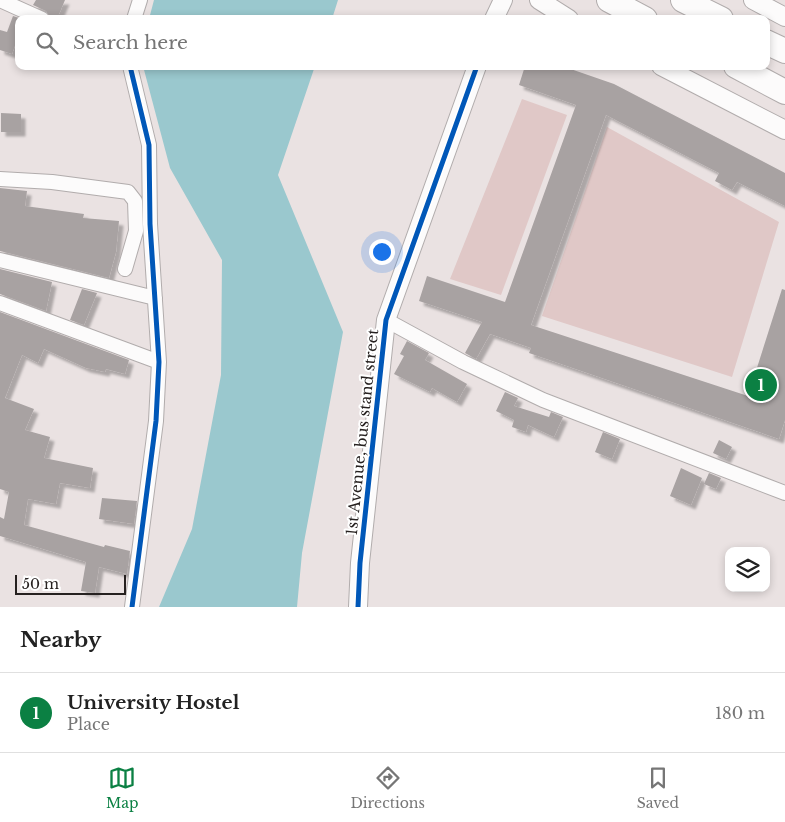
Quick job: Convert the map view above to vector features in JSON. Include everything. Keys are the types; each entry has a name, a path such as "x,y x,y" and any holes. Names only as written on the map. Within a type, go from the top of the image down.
{"highway":[{"path":"609,0 637,15"},
{"path":"683,0 712,15"},
{"path":"770,44 785,51"},
{"path":"744,70 785,92"}],"street":[{"path":"0,0 33,15"},
{"path":"135,15 140,0"},
{"path":"496,15 503,0"},
{"path":"539,0 563,15"},
{"path":"753,0 785,16"},
{"path":"131,70 149,145 150,224 159,362 156,421 132,607"},
{"name":"1st Avenue, bus stand street","path":"358,607 360,563 386,320 476,70"},
{"path":"669,70 785,130"},
{"path":"0,179 52,182 128,192 135,201 136,231 125,270"},
{"path":"0,260 155,298"},
{"path":"0,303 159,362"},
{"path":"386,320 463,362 543,400 785,493"}],"shaded area":[{"path":"522,99 567,115 501,295 450,279"},
{"path":"607,127 779,222 732,377 542,316"}],"water":[{"path":"154,0 338,0 333,15 150,15"},
{"path":"144,70 314,70 278,175 343,332 302,553 297,607 159,607 192,529 221,375 222,260 170,168"}],"building":[{"path":"36,0 65,0 59,15 48,15 46,11 33,5"},
{"path":"13,16 15,17 15,45 12,54 0,50 0,30 7,32"},
{"path":"524,70 574,70 614,84 785,173 785,206 737,182 732,190 715,181 719,173 606,115 531,325 748,396 782,289 785,290 785,420 779,439 529,353 531,348 490,334 476,359 465,353 482,322 419,301 427,276 505,302 576,105 519,85"},
{"path":"1,113 21,114 21,132 1,132"},
{"path":"0,188 27,191 25,206 84,214 83,218 119,221 116,252 109,278 0,251"},
{"path":"0,269 52,282 46,311 0,294"},
{"path":"82,289 97,293 84,325 70,320"},
{"path":"0,312 129,360 125,374 106,369 105,372 86,368 44,349 38,363 22,355 5,398 34,409 25,430 50,437 44,458 93,468 90,488 60,483 56,504 28,499 24,525 104,547 105,545 130,551 127,574 99,567 95,593 81,591 86,562 0,536 0,517 4,519 9,492 0,489"},
{"path":"407,341 429,353 425,360 467,384 457,402 432,388 430,392 394,374 404,356 400,354"},
{"path":"505,392 518,398 514,406 549,417 551,412 563,417 554,437 528,425 526,432 512,427 514,420 496,411"},
{"path":"603,432 620,439 612,459 595,452"},
{"path":"719,440 732,447 726,459 713,453"},
{"path":"681,468 702,478 691,505 670,496"},
{"path":"709,473 721,478 716,489 704,484"},
{"path":"102,498 137,501 134,524 99,519"}],"cycle path":[{"path":"131,70 149,145 150,224 159,362 156,421 132,607"},
{"path":"358,607 360,563 386,320 476,70"}],"place":[{"name":"University Hostel","path":"761,385"}]}
